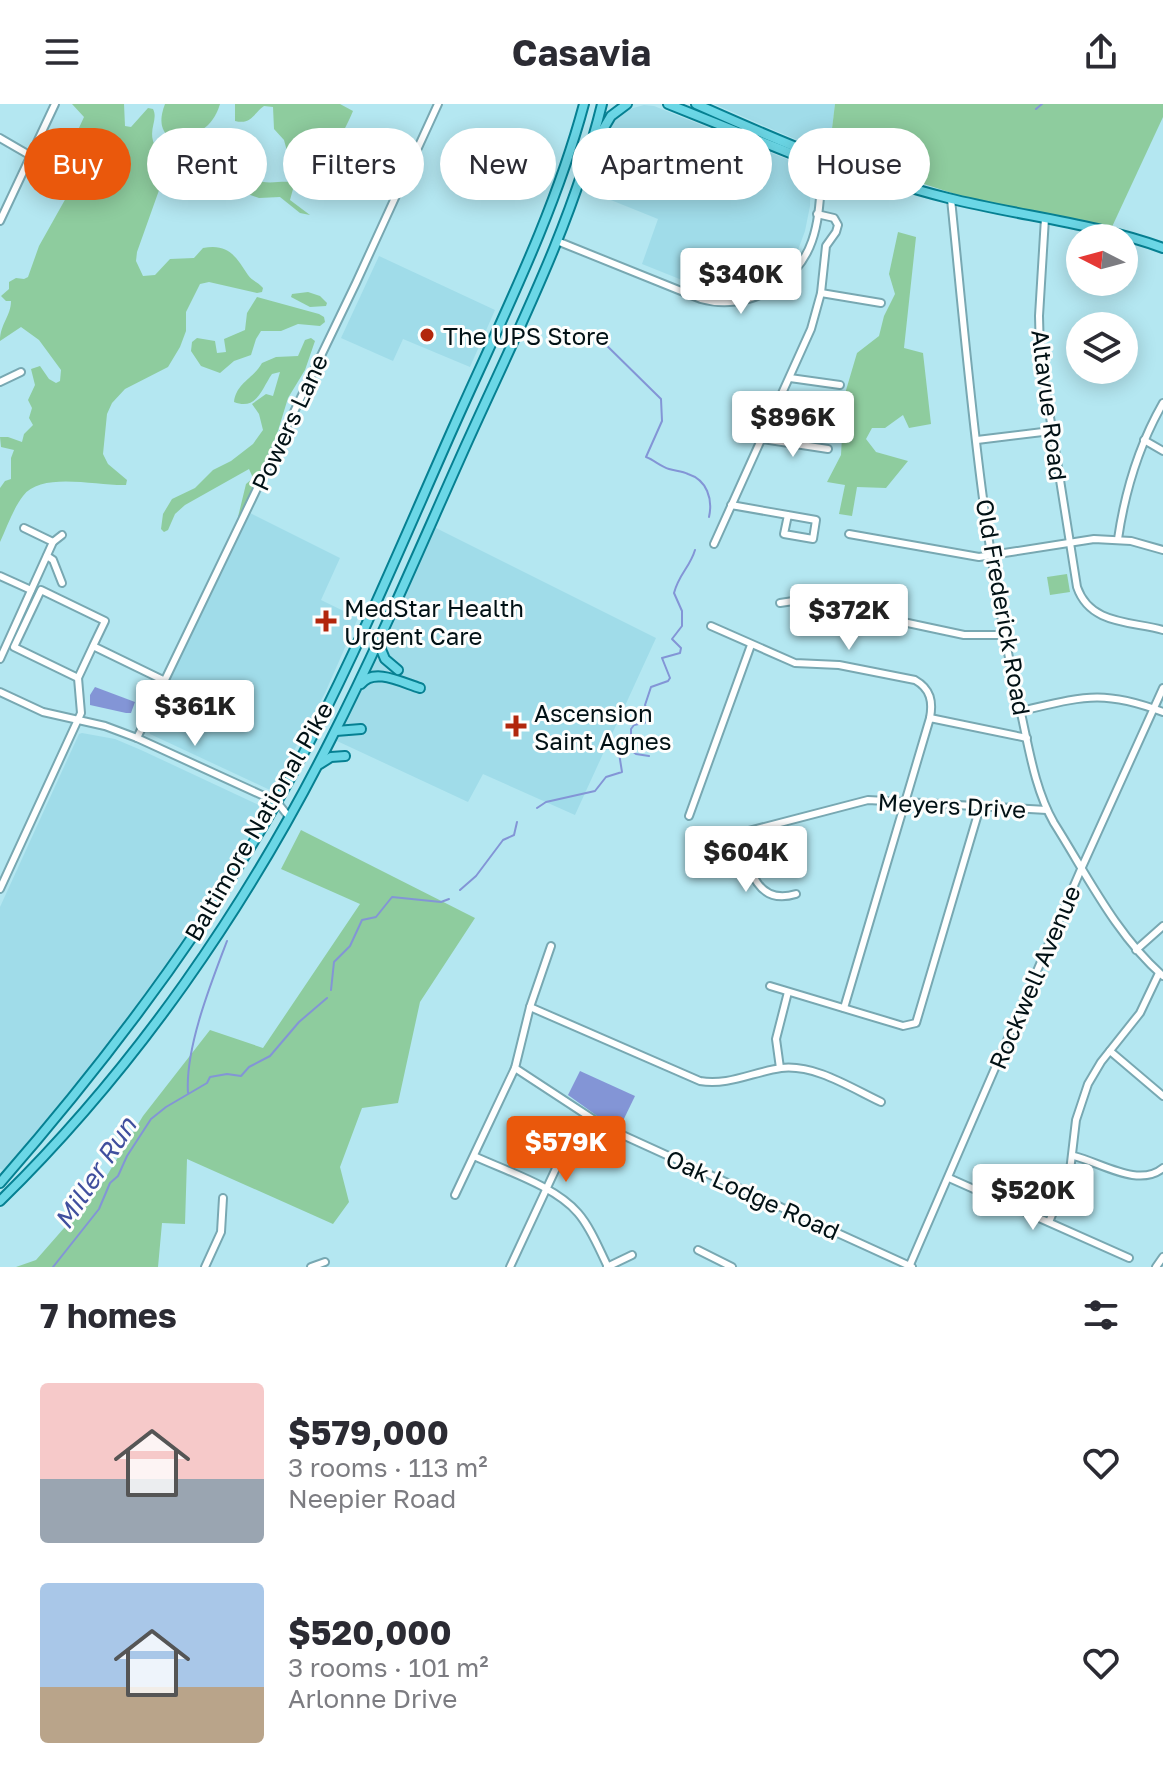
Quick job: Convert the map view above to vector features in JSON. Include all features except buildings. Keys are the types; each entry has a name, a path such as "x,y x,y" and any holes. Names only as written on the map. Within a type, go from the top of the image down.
{"main road":[{"path":"576,128 578,104"},
{"name":"Baltimore National Pike","path":"578,128 584,104"},
{"name":"Baltimore National Pike","path":"595,128 602,104"},
{"path":"604,128 611,116 627,104"},
{"path":"668,104 788,152"},
{"path":"696,104 788,145"},
{"name":"Baltimore National Pike","path":"0,1183 75,1097 138,1014 202,923 277,802 359,639 532,253 572,148"},
{"path":"930,193 1109,231 1163,248"},
{"name":"Baltimore National Pike","path":"0,1201 62,1138 146,1034 221,929 289,817 352,698 557,241 572,200"},
{"path":"378,641 385,659 398,670"},
{"path":"352,698 364,679 372,676 420,688"},
{"path":"318,765 331,757 345,756 334,735 361,729"}],"street":[{"path":"44,128 55,104"},
{"name":"Powers Lane","path":"137,738 356,283 438,104"},
{"path":"0,138 24,152"},
{"path":"0,221 24,171"},
{"name":"Old Frederick Road","path":"951,199 992,555 1027,738 1047,810 1136,950 1161,974"},
{"path":"557,241 701,299 738,301 764,294 794,271 812,241 819,200"},
{"path":"714,544 806,344 821,293 826,246 838,225 834,218 817,214"},
{"name":"Altavue Road","path":"1045,218 1039,334 1051,431 1077,587 1090,609 1105,618 1163,630"},
{"path":"821,293 881,303"},
{"path":"0,382 21,372"},
{"path":"790,378 840,385"},
{"path":"1118,539 1125,500 1144,440 1163,403"},
{"path":"977,440 1051,431"},
{"path":"762,439 828,449"},
{"path":"1144,440 1163,451"},
{"path":"731,505 788,515 816,520 813,539 784,534 788,515"},
{"path":"24,528 53,542"},
{"path":"849,534 979,557 1070,542 1118,539 1163,550"},
{"path":"0,659 53,542 62,535"},
{"path":"47,556 53,560 62,583"},
{"path":"0,576 31,590"},
{"path":"0,889 78,721 81,696 78,678 105,621 41,590 14,647 78,678"},
{"path":"780,603 800,600 964,635 1005,635"},
{"path":"711,626 795,663 839,665 915,680 925,687 931,698 930,718 844,1008"},
{"path":"0,634 10,638"},
{"path":"689,816 751,645"},
{"path":"93,646 165,681"},
{"name":"Rockwell Avenue","path":"910,1267 1082,867 1163,688"},
{"path":"0,692 43,712 137,738 277,802 289,817"},
{"path":"1021,711 1091,696 1121,699 1163,712"},
{"path":"930,718 1027,738"},
{"name":"Meyers Drive","path":"718,839 863,801 1047,810"},
{"path":"770,986 903,1026 913,1026 919,1019 980,807"},
{"path":"741,834 750,871 758,886 777,896 796,894"},
{"path":"1136,950 1163,926"},
{"path":"455,1195 515,1068 530,1007 551,946"},
{"path":"1049,1222 1067,1183 1074,1156 1076,1120 1083,1096 1094,1072 1140,1013 1161,974"},
{"path":"780,1068 777,1030 788,992"},
{"path":"530,1007 700,1081 725,1082 780,1068 813,1071 881,1102"},
{"path":"1110,1051 1163,1096"},
{"name":"Oak Lodge Road","path":"515,1068 605,1127 910,1267"},
{"path":"474,1156 547,1190 577,1212 608,1267 632,1255"},
{"path":"1074,1156 1139,1177 1153,1175 1163,1168"},
{"path":"510,1267 558,1164"},
{"path":"949,1178 1129,1258"},
{"path":"209,1266 221,1232 223,1198"},
{"path":"698,1250 732,1267"},
{"path":"1156,1267 1163,1257"},
{"path":"311,1267 325,1262"}],"shaded area":[{"path":"714,104 835,104 832,128 788,128 788,136"},
{"path":"644,105 654,106 709,128 607,128 617,115"},
{"path":"772,153 788,160 788,200 810,200 805,231 787,267 762,285 743,292 712,292 642,264 658,219 611,200 772,200"},
{"path":"379,256 495,310 470,367 403,339 393,361 341,338"},
{"path":"250,513 340,558 321,600 358,618 325,693 274,788 270,790 150,734 148,723"},
{"path":"434,527 656,638 575,815 483,774 468,802 337,741"},
{"path":"82,733 115,739 141,750 261,806 262,813 218,889 160,974 71,1092 3,1170 0,1169 0,907"}],"green space":[{"path":"72,104 124,104 125,126 131,127 148,108 153,109 153,128 147,128 147,200 156,200 137,252 136,261 143,276 155,275 170,259 194,258 203,248 212,247 231,253 263,288 262,292 257,293 209,282 200,284 186,312 186,331 180,347 168,367 125,389 107,414 103,454 108,464 127,480 126,485 56,482 31,488 16,507 0,542 0,488 11,479 14,450 1,447 0,437 22,442 24,434 33,425 29,418 32,408 28,400 35,385 31,369 40,366 56,383 60,381 61,370 39,340 21,327 0,341 11,301 1,296 9,289 9,282 28,277 39,246 65,200 131,200 131,128 79,128 84,117"},
{"path":"165,104 220,104 204,128 163,128"},
{"path":"235,104 340,104 353,111 344,128 283,128 283,139 274,129 273,107 264,106 248,120 235,121"},
{"path":"835,104 1163,104 1163,117 1113,224 1088,224 970,199 930,186 930,128 832,128"},
{"path":"267,182 283,182 283,199 267,198"},
{"path":"284,200 290,200 310,215 300,213"},
{"path":"898,232 916,237 904,348 923,353 931,424 909,428 903,415 885,428 872,428 866,439 876,452 908,461 886,488 857,487 852,516 839,514 845,485 827,482 841,455 844,397 857,353 879,336 884,316 895,294 889,274"},
{"path":"308,292 320,296 327,303 326,306 310,307 291,297 292,294"},
{"path":"257,297 319,314 325,322 320,326 298,324 281,331 261,331 251,355 234,361 220,373 201,366 191,351 192,342 197,338 215,341 217,353 226,352 224,339 245,330 247,313"},
{"path":"311,338 315,341 305,370 288,398 277,434 244,510 238,517 246,484 253,478 249,469 185,505 164,532 161,529 163,514 172,499 195,488 213,470 253,444 263,430 259,414 252,404 266,394 273,396 280,372 272,374 258,397 242,404 234,402 242,385 262,363 276,357 298,356 305,340"},
{"path":"1067,574 1070,592 1050,595 1047,577"},
{"path":"301,830 475,918 420,1002 398,1103 362,1108 340,1167 349,1202 333,1224 187,1159 185,1224 162,1223 158,1267 16,1267 36,1260 100,1187 143,1116 210,1030 263,1048 360,904 281,869"}],"water":[{"path":"95,687 135,702 131,713 90,705 90,695"},
{"path":"580,1071 635,1096 620,1127 600,1118 568,1095"}],"waterway":[{"path":"1036,109 1042,104"},
{"name":"Miller Run","path":"596,335 661,399 662,421 646,457 700,481 709,497 709,517"},
{"name":"Miller Run","path":"537,808 546,802 595,791 606,777 622,772 619,753 631,749 631,729 651,719 645,705 651,687 670,678 662,658 680,653 681,648 672,639 682,626 682,611 674,593 695,550"},
{"path":"632,751 649,756"},
{"name":"Miller Run","path":"460,890 476,876 503,840 514,835 517,822"},
{"name":"Miller Run","path":"331,990 334,962 350,946 362,920 376,917 392,897 441,902 449,899"},
{"path":"188,1093 195,1036 227,941"},
{"name":"Miller Run","path":"53,1267 99,1209 110,1183 118,1176 151,1119 207,1083 210,1077 227,1074 241,1076 249,1067 270,1056 299,1022 327,998"}],"place":[{"name":"The UPS Store","path":"427,335"},
{"name":"MedStar Health Urgent Care","path":"326,621"},
{"name":"Ascension Saint Agnes","path":"516,726"}]}
